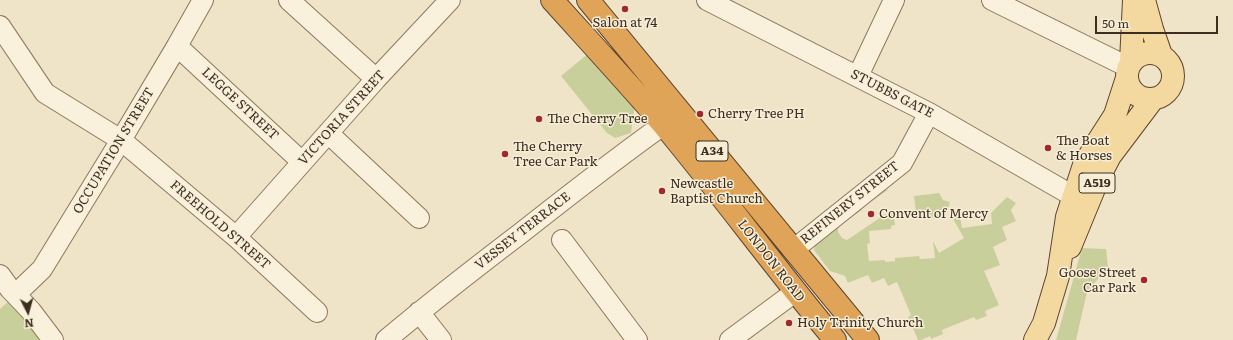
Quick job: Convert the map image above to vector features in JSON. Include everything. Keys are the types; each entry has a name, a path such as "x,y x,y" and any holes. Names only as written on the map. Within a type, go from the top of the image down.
{"highway":[{"name":"LONDON ROAD","path":"552,0 663,125 835,340"},
{"name":"LONDON ROAD","path":"588,0 868,340"}],"main road":[{"name":"A519","path":"1058,276 1067,217 1073,196 1084,165 1098,140 1115,115 1129,69 1134,0"},
{"name":"A519","path":"1041,334 1058,276 1082,221 1098,178 1110,156 1153,99 1164,95 1171,88 1174,79 1171,65 1161,55 1144,0"},
{"path":"1153,99 1144,99 1135,94 1130,87 1129,69 1137,57 1145,53 1161,55"}],"street":[{"name":"OCCUPATION STREET","path":"16,294 42,269 121,140 203,0"},
{"path":"290,0 376,79"},
{"name":"VICTORIA STREET","path":"236,237 376,79 450,0"},
{"name":"STUBBS GATE","path":"707,0 929,113 1073,196"},
{"path":"858,76 894,0"},
{"path":"992,0 1129,69"},
{"name":"FREEHOLD STREET","path":"0,26 45,93 121,140 236,237 316,312"},
{"name":"LEGGE STREET","path":"177,46 302,162"},
{"name":"REFINERY STREET","path":"793,250 902,163 929,113"},
{"name":"VESSEY TERRACE","path":"386,340 419,312 616,159 663,125"},
{"path":"328,133 419,218"},
{"path":"562,240 637,340"},
{"path":"0,275 10,289 32,311 53,340"},
{"path":"730,340 796,292"},
{"path":"419,312 441,340"}],"green space":[{"path":"589,53 635,105 631,133 615,138 607,133 561,76"},
{"path":"885,184 885,190 888,190 838,226 838,232 842,238 847,240 893,209 895,225 891,226 891,229 869,231 870,243 867,244 869,261 895,261 895,258 919,256 920,259 935,258 933,241 939,253 964,238 953,219 960,216 962,228 992,224 991,213 1007,197 1016,203 1011,210 1016,221 1002,227 1007,240 993,247 1000,265 984,271 999,305 985,311 987,316 976,320 974,317 942,330 943,334 931,339 930,336 918,340 908,317 911,315 897,282 888,286 884,278 872,283 868,275 848,283 845,276 830,271 814,250 816,238"},
{"path":"939,193 943,200 950,202 949,207 944,213 936,217 923,219 922,212 916,213 914,196"},
{"path":"1082,248 1106,249 1108,267 1087,292 1076,340 1056,340"},
{"path":"11,299 41,340 0,340 0,309"}],"place":[{"name":"Salon at 74","path":"625,9"},
{"name":"Cherry Tree PH","path":"700,114"},
{"name":"The Cherry Tree","path":"539,119"},
{"name":"The Boat & Horses","path":"1048,148"},
{"name":"The Cherry Tree Car Park","path":"505,154"},
{"name":"Newcastle Baptist Church","path":"662,191"},
{"name":"Convent of Mercy","path":"871,214"},
{"name":"Goose Street Car Park","path":"1144,280"},
{"name":"Holy Trinity Church","path":"789,323"}]}
